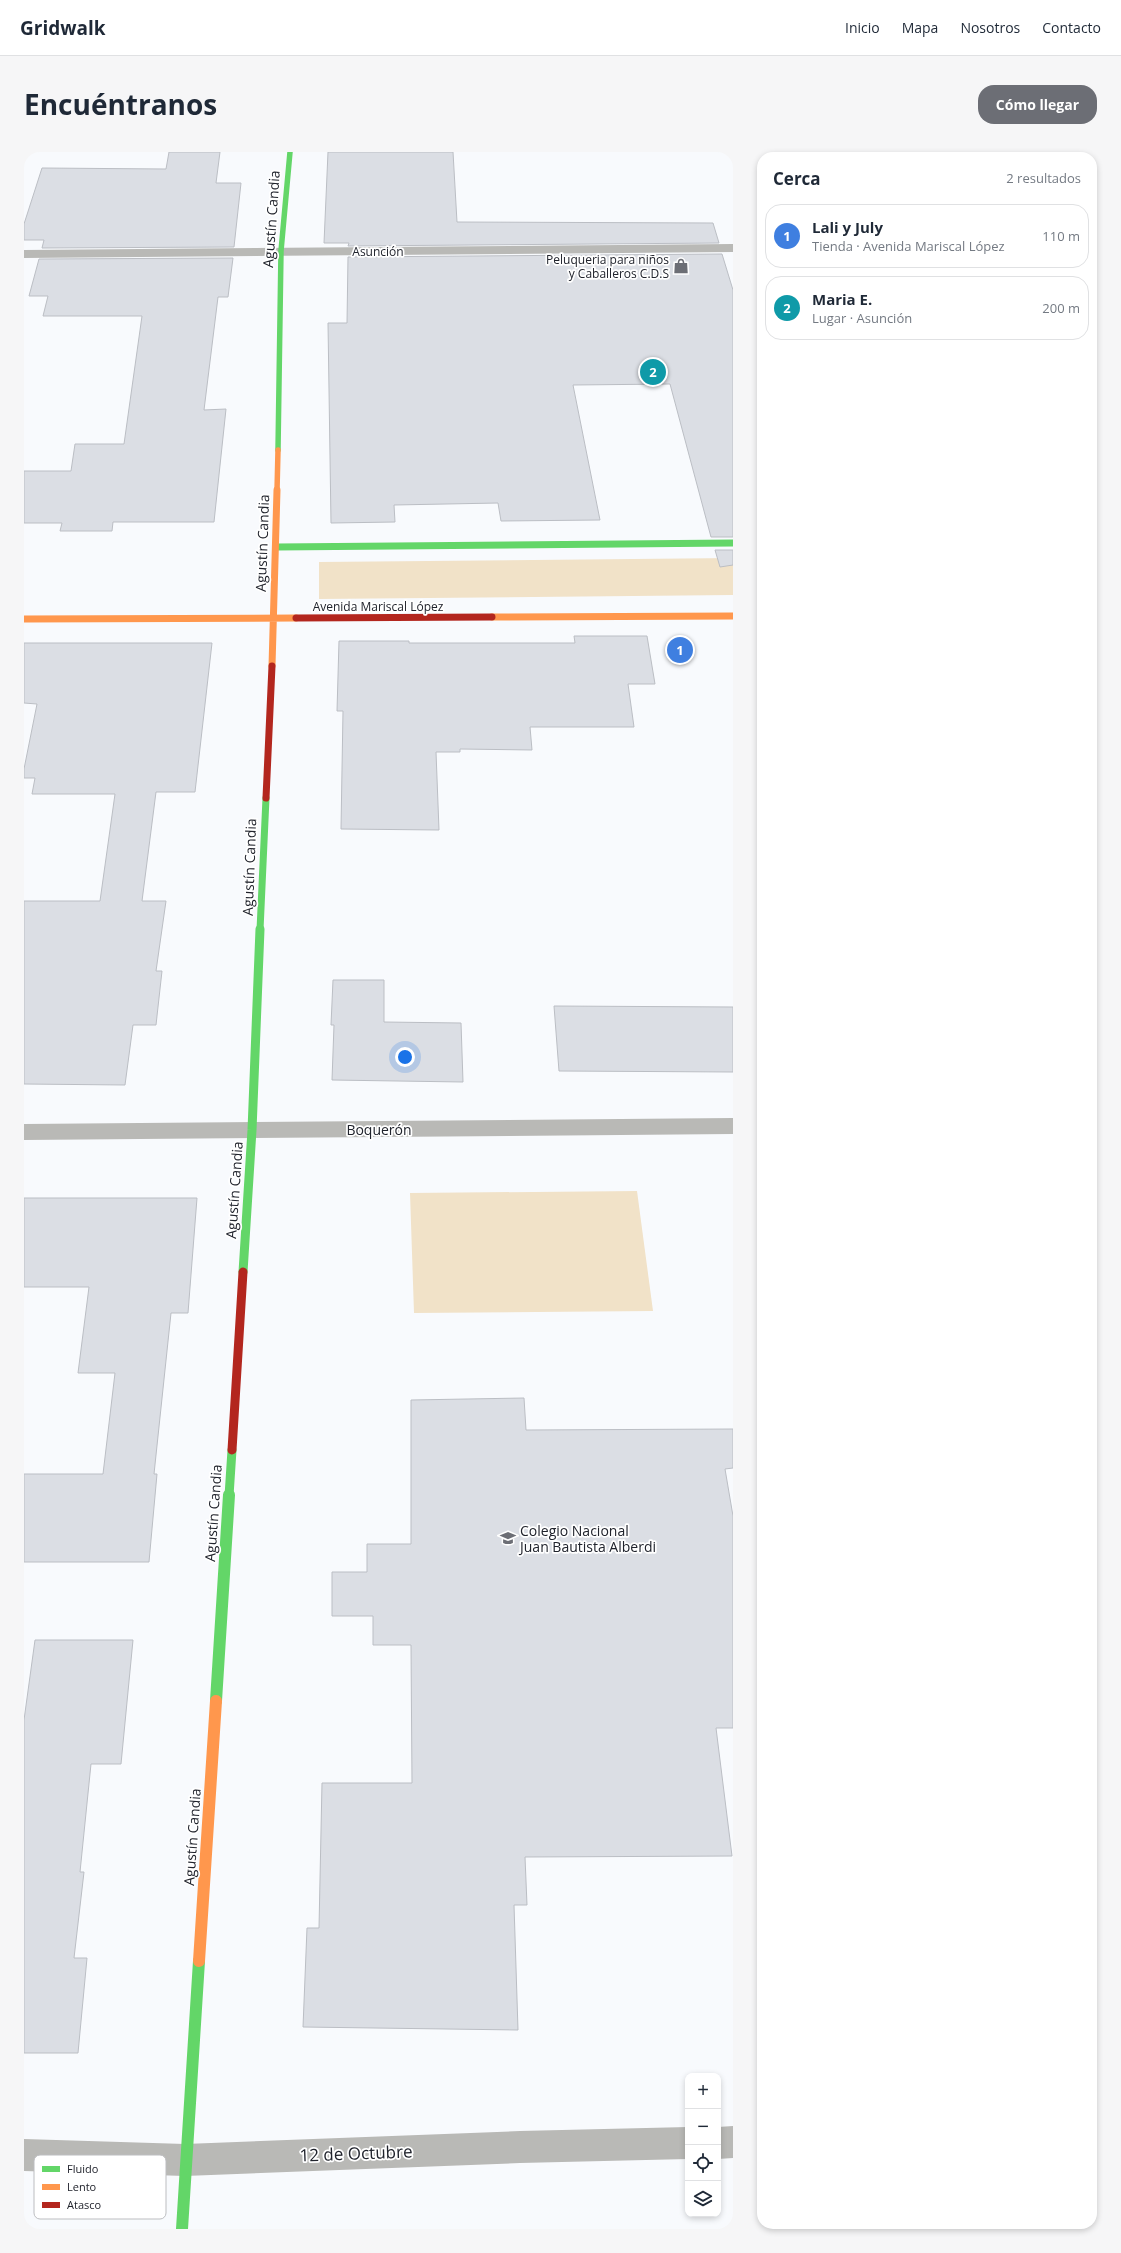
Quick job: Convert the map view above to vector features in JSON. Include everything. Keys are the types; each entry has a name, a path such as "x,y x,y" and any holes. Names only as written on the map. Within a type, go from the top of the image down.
{"street":[{"name":"Agustín Candia","path":"182,2229 185,2160 252,1130 277,546 281,251 290,152"},
{"name":"Asunción","path":"24,254 733,248"},
{"path":"277,546 733,543"},
{"name":"Avenida Mariscal López","path":"24,619 733,616"},
{"name":"Boquerón","path":"24,1132 733,1126"},
{"path":"721,2143 733,2142"},
{"name":"12 de Octubre","path":"166,2159 185,2160 520,2147 685,2143"},
{"name":"12 de Octubre","path":"24,2155 34,2155"}],"shaded area":[{"path":"733,558 733,595 319,599 319,562"},
{"path":"637,1191 653,1311 414,1313 410,1193"}],"building":[{"path":"169,152 220,152 216,183 241,183 234,247 42,248 44,240 24,240 24,224 42,168 166,169"},
{"path":"328,152 453,152 457,222 713,223 719,243 348,246 349,243 324,243"},
{"path":"722,254 733,290 733,537 711,537 670,384 573,385 600,520 501,521 498,503 394,505 395,522 331,523 328,323 347,323 348,257"},
{"path":"233,258 228,297 218,297 204,410 226,409 214,522 113,522 112,531 60,531 62,523 24,523 24,471 71,471 75,444 124,444 142,316 43,316 48,296 29,296 39,259"},
{"path":"715,550 733,550 733,565 720,567"},
{"path":"574,636 647,636 655,684 628,684 634,727 530,727 532,750 460,749 460,752 436,752 439,830 341,829 343,711 337,711 339,641 409,641 409,643 575,643"},
{"path":"24,643 212,643 195,792 156,792 142,901 166,901 156,971 162,971 156,1025 133,1025 125,1085 24,1084 24,901 100,901 115,794 32,794 35,778 24,778 24,769 37,704 24,703"},
{"path":"333,980 384,980 384,1022 461,1023 463,1082 332,1080 334,1025 331,1025"},
{"path":"554,1006 733,1007 733,1072 559,1071"},
{"path":"24,1198 197,1198 188,1313 171,1313 154,1474 157,1474 149,1562 24,1562 24,1474 103,1474 115,1373 78,1373 89,1287 24,1287"},
{"path":"524,1398 526,1430 733,1429 733,1468 725,1469 733,1516 733,1728 716,1728 732,1856 525,1857 527,1905 514,1905 518,2030 303,2027 307,1928 319,1928 322,1783 412,1783 411,1645 373,1645 373,1616 332,1616 332,1572 367,1572 367,1544 411,1544 411,1400"},
{"path":"35,1640 133,1640 121,1764 91,1764 80,1872 84,1872 74,1958 87,1958 78,2053 24,2053 24,1720"}],"traffic: fast":[{"path":"278,450 281,251 290,152"},
{"path":"277,547 733,543"},
{"path":"243,1272 252,1130 266,798"},
{"path":"216,1701 232,1450"},
{"path":"182,2229 199,1961"}],"traffic: slow":[{"path":"272,666 278,450"},
{"path":"492,617 733,616"},
{"path":"24,619 296,618"},
{"path":"199,1961 216,1701"}],"traffic: jam":[{"path":"296,618 492,617"},
{"path":"266,798 272,666"},
{"path":"232,1450 243,1272"}],"place":[{"name":"Peluqueria para niños y Caballeros C.D.S","path":"681,266"},
{"name":"Maria E.","path":"653,372"},
{"name":"Lali y July","path":"680,650"},
{"name":"Colegio Nacional Juan Bautista Alberdi","path":"508,1538"}]}
